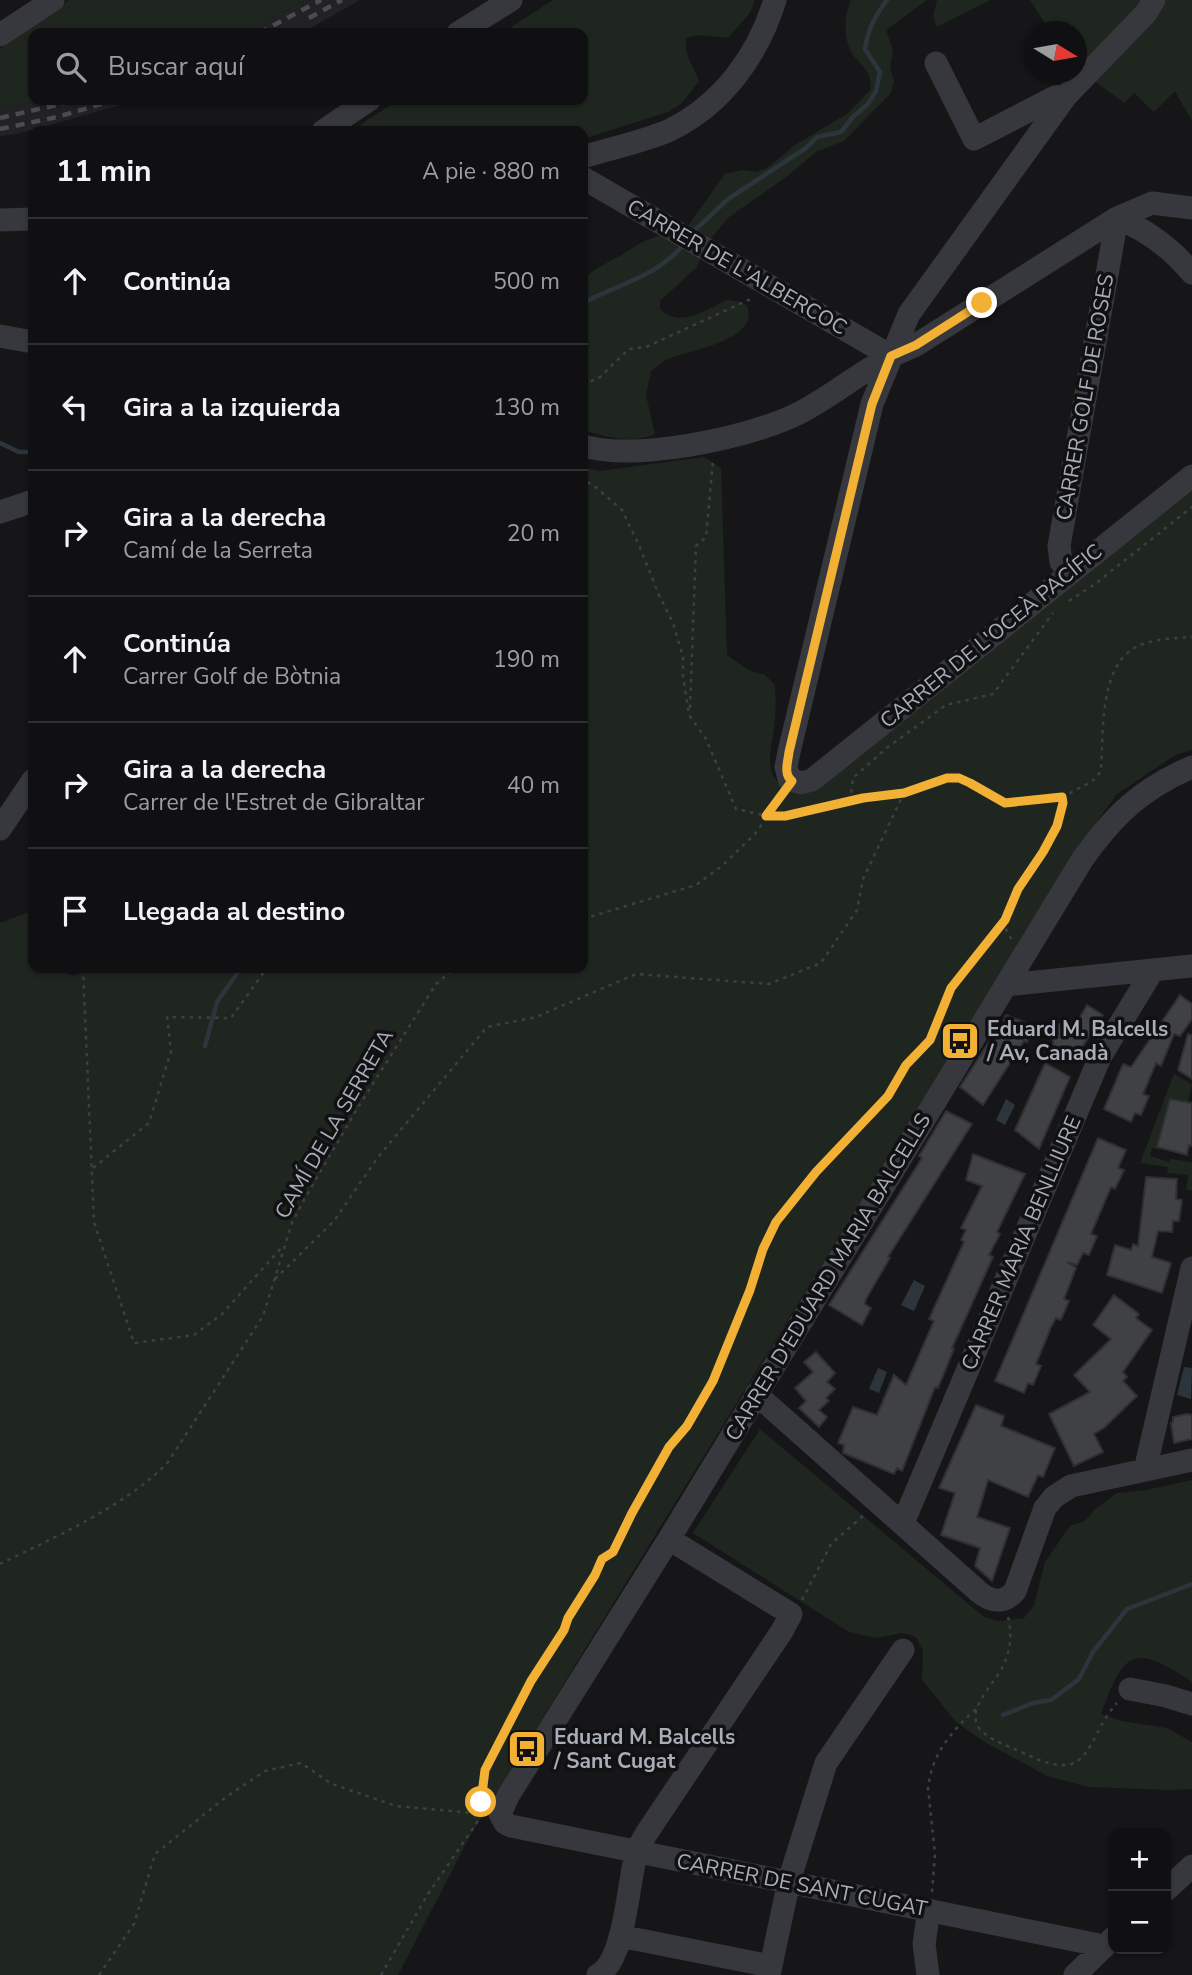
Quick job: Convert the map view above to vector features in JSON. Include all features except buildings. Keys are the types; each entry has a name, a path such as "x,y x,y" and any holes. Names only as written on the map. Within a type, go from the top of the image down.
{"street":[{"path":"0,35 53,0"},
{"path":"465,28 511,0"},
{"path":"588,154 671,129 712,101 730,84 748,60 775,0"},
{"path":"790,778 789,752 872,404 914,306 1066,96 1146,13 1154,0"},
{"path":"936,63 974,139 1055,97 1066,96"},
{"path":"330,126 362,105"},
{"name":"CARRER DE L'ALBERCOC","path":"588,181 891,356"},
{"path":"588,447 610,451 635,450 715,440 792,416 891,356 916,345 1117,218 1152,203 1192,208"},
{"path":"1117,218 1135,225 1173,251 1192,273"},
{"name":"CARRER GOLF DE ROSES","path":"1071,572 1061,562 1059,546 1117,218"},
{"path":"0,220 28,219"},
{"path":"0,335 28,341"},
{"name":"CARRER DE L'OCEÀ PACÍFIC","path":"790,778 806,783 811,780 1192,476"},
{"path":"0,512 28,503"},
{"name":"CARRER D'EDUARD MARIA BALCELLS","path":"491,1819 501,1809 669,1539 1006,985 1102,833 1130,804 1163,780 1192,767"},
{"path":"0,829 28,787"},
{"path":"1006,985 1192,966"},
{"name":"CARRER MARIA BENLLIURE","path":"902,1523 1100,1057 1153,970"},
{"path":"1145,1470 1192,1268"},
{"path":"756,1394 984,1596 993,1601 1004,1600 1015,1591 1045,1508 1054,1497 1071,1486 1192,1460"},
{"path":"598,1975 605,1971 612,1961 620,1936 637,1852 646,1834 791,1614 669,1539"},
{"path":"620,1936 770,1970 789,1881 826,1763 903,1650"},
{"path":"1130,1689 1192,1704"},
{"name":"CARRER DE SANT CUGAT","path":"491,1819 511,1826 637,1852 929,1910 1108,1942"},
{"path":"1171,1886 1192,1867"},
{"path":"928,1975 924,1944 929,1910"},
{"path":"1075,1975 1108,1943"}],"path":[{"path":"588,383 600,377 629,349 646,347 775,288"},
{"path":"689,715 696,546 706,537 715,440"},
{"path":"588,483 622,510 638,543 673,623 684,657 683,676 689,715 706,739 736,809 766,816 794,815 850,801 904,793 947,778 959,778 1005,803 1062,797 1098,776 1102,759 1101,727 1104,706 1120,663 1136,647 1192,636"},
{"path":"1065,603 1095,584 1192,508"},
{"path":"850,801 853,778 888,747 946,705 993,694 1055,610"},
{"path":"588,917 696,885 723,865 755,834 790,778"},
{"path":"275,1279 334,1222 378,1157 487,1027 536,1017 636,974 769,984 821,963 858,911 863,879 904,793"},
{"path":"381,1975 428,1895 491,1819 485,1770 531,1681 556,1643 602,1559 613,1552 669,1447 699,1407 721,1364 763,1249 776,1222 816,1172 888,1096 906,1065 930,1040 951,988 1005,920 1018,889 1043,852 1057,826 1062,797"},
{"path":"83,973 94,1222 134,1343 194,1335 222,1314 286,1244"},
{"path":"93,1168 149,1123 171,1051 167,1017 231,1018 263,973"},
{"name":"CAMÍ DE LA SERRETA","path":"0,1564 79,1525 153,1478 167,1462 262,1317 292,1223 305,1198 357,1109 436,984 449,973"},
{"path":"791,1614 806,1594 831,1544 871,1510"},
{"path":"933,1880 935,1854 929,1778 943,1745 976,1709 1000,1673 1009,1651 1011,1632 1004,1600"},
{"path":"976,1709 976,1721 989,1736 1048,1764 1066,1766 1079,1760 1090,1748 1106,1715 1130,1689"},
{"path":"99,1975 134,1924 155,1854 226,1797 265,1771 301,1763 332,1784 396,1806 472,1813 491,1819"}],"shaded area":[{"path":"69,0 305,0 253,28 30,28"},
{"path":"305,0 360,0 311,28 253,28"},
{"path":"553,0 755,0 750,13 728,38 700,35 686,38 688,55 699,81 682,103 668,112 588,137 588,126 360,126 391,105 588,105 588,28 510,28"},
{"path":"851,0 927,0 886,30 893,50 890,67 894,80 891,93 844,141 816,152 789,175 729,217 711,238 688,226 725,174 742,170 756,172 767,168 795,145 848,113 871,89 868,73 847,43 846,20"},
{"path":"937,0 990,0 937,27 933,17"},
{"path":"1030,0 1192,0 1192,121 1175,91 1154,112 1134,93 1124,103 1087,75 1087,21 1044,21"},
{"path":"28,29 28,103 0,109 0,49"},
{"path":"28,103 121,105 46,126 28,126 28,131 0,136 0,109"},
{"path":"660,236 699,252 697,267 660,301 660,309 667,315 684,318 693,316 727,300 742,302 747,306 748,318 743,329 733,336 664,361 651,371 646,395 655,434 638,439 610,437 588,431 588,275 649,239"},
{"path":"704,457 721,468 727,655 750,671 765,675 775,685 771,769 779,783 799,795 815,789 1192,491 1192,750 1175,755 1116,795 1079,847 470,1836 398,1975 0,1975 0,923 28,912 28,973 588,973 588,468 600,471"},
{"path":"1174,1074 1192,1084 1188,1102 1171,1098 1158,1149 1152,1148 1150,1156 1169,1162 1170,1159 1192,1162 1192,1190 1186,1190 1188,1175 1167,1173 1168,1167 1140,1163"},
{"path":"1006,1099 1015,1105 1005,1125 996,1120"},
{"path":"914,1280 925,1286 914,1311 901,1305"},
{"path":"1184,1367 1192,1368 1191,1399 1177,1395"},
{"path":"878,1368 887,1372 879,1393 869,1389"},
{"path":"760,1429 984,1617 998,1621 1024,1618 1034,1605 1045,1562 1070,1526 1085,1521 1094,1510 1117,1493 1192,1480 1192,1682 1157,1662 1144,1658 1134,1659 1125,1665 1117,1676 1101,1714 1122,1721 1167,1728 1192,1742 1192,1789 1089,1787 1047,1776 983,1741 956,1722 922,1680 923,1651 916,1637 903,1633 876,1638 849,1632 693,1533"}],"waterway":[{"path":"693,232 728,199 806,148 817,137 841,132 868,104 876,91 880,72 865,49 873,23 887,0"},
{"path":"588,301 662,265 683,245"},
{"path":"0,443 19,452 28,452"},
{"path":"205,1046 217,1002 237,973"},
{"path":"1003,1715 1033,1703 1051,1700 1079,1679 1093,1652 1127,1609 1192,1584"}],"railway":[{"path":"268,28 321,0"},
{"path":"309,18 342,0"},
{"path":"0,118 56,105"},
{"path":"0,129 98,105"}],"place":[{"name":"Eduard M. Balcells / Av, Canadà","path":"960,1041"},
{"name":"Eduard M. Balcells / Sant Cugat","path":"527,1749"}],"route":[{"path":"481,1802 485,1770 531,1681 564,1630 568,1618 602,1559 613,1552 673,1440 687,1426 713,1381 750,1290 763,1249 776,1222 816,1172 888,1096 906,1065 930,1040 951,988 1005,920 1018,889 1057,826 1062,797 1005,803 959,778 947,778 904,793 863,798 823,809 785,816 766,816 792,781 786,768 789,752 872,404 891,356 916,345 982,303"}]}
